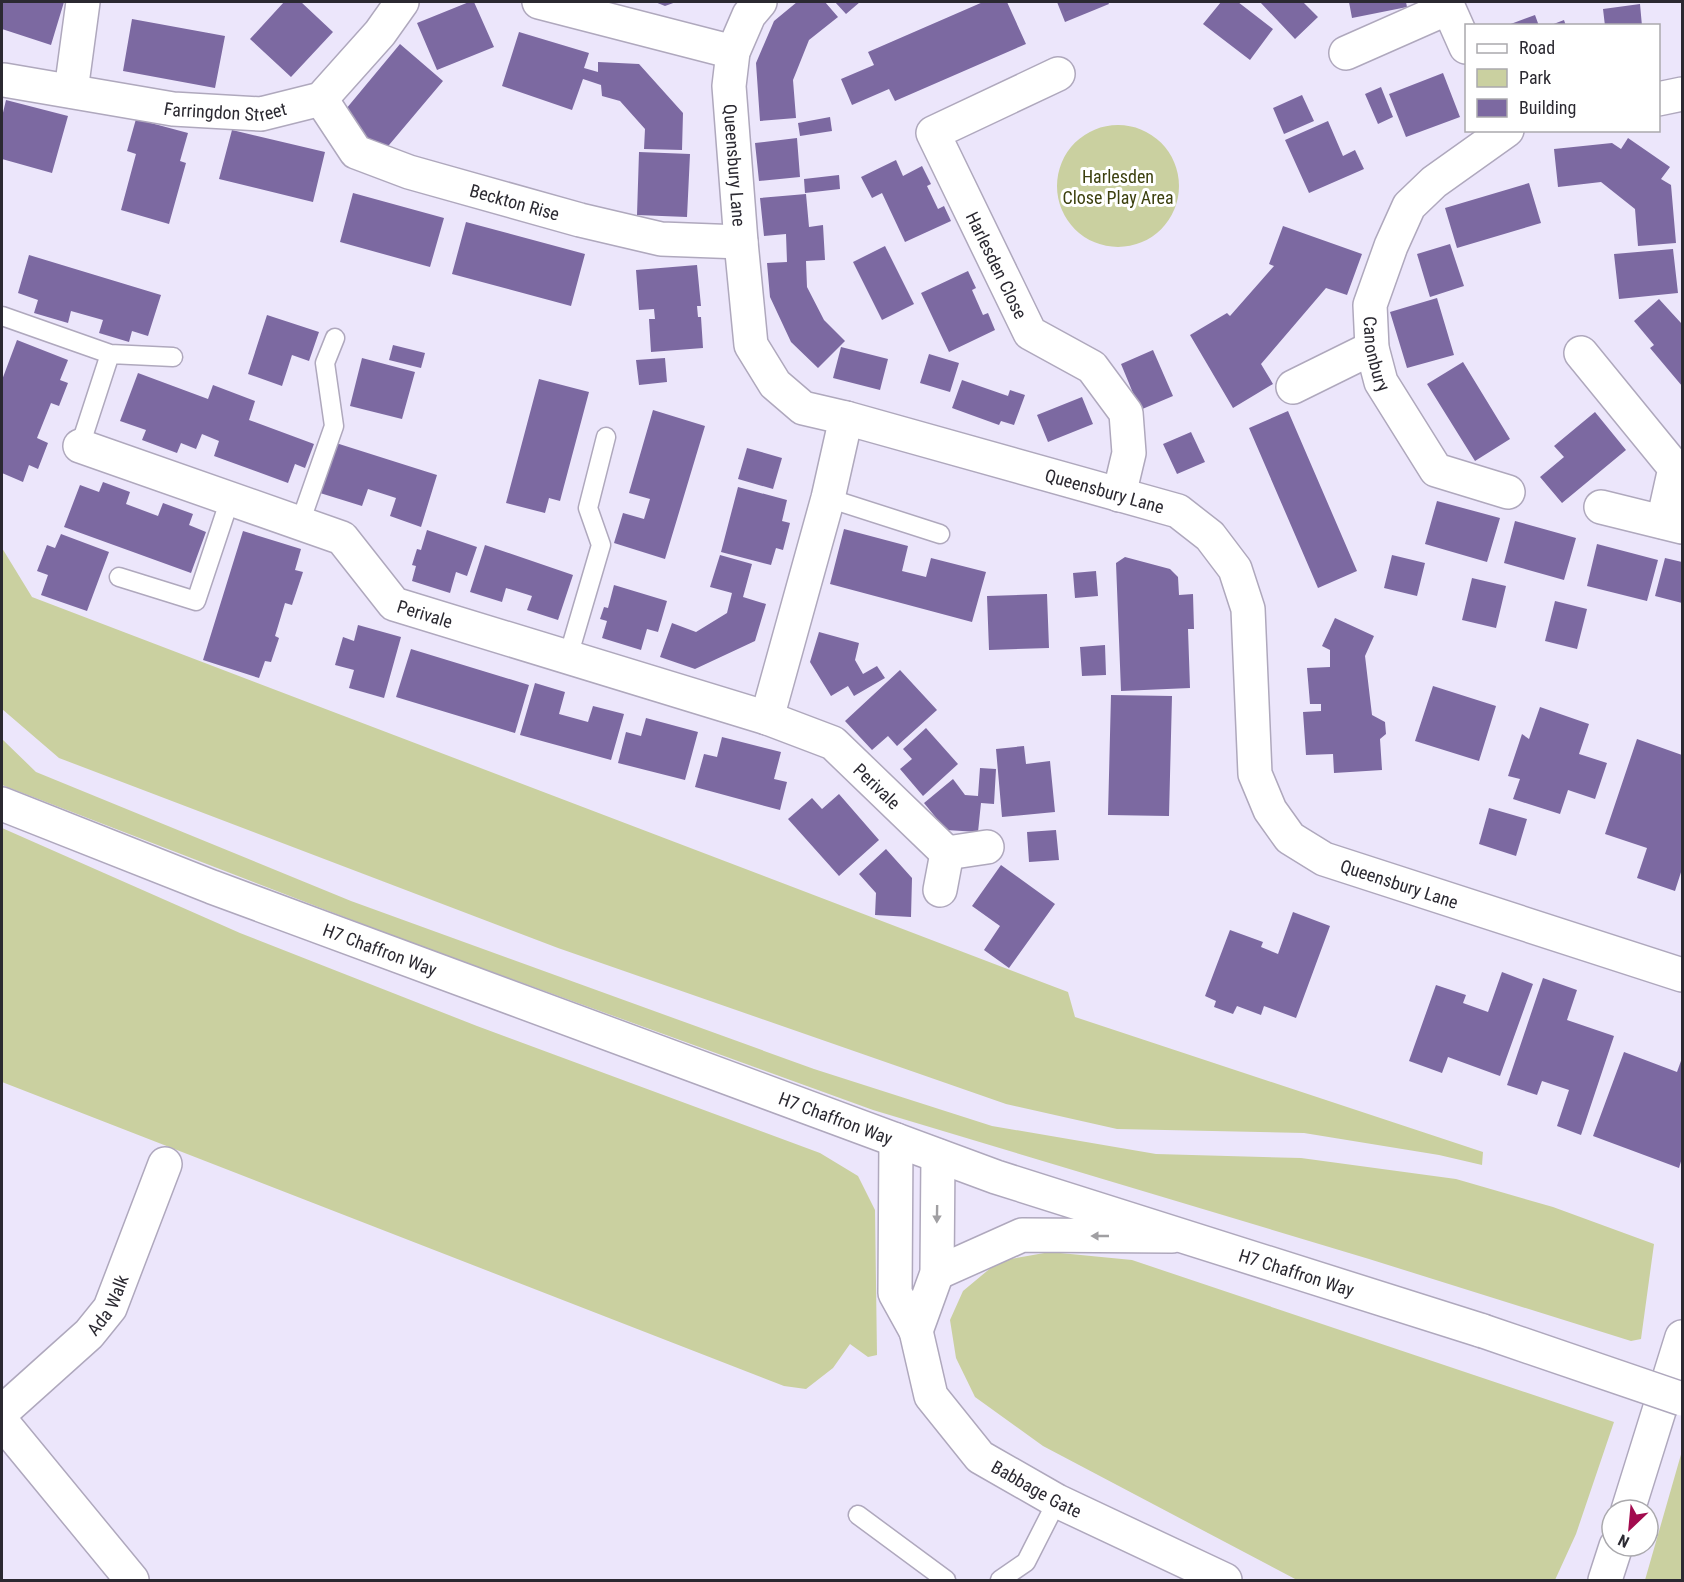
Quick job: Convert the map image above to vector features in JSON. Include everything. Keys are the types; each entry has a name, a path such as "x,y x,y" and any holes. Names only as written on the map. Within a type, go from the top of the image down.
{"street":[{"path":"70,91 83,2"},
{"path":"321,99 380,33 402,2"},
{"path":"539,2 733,52"},
{"name":"Queensbury Lane","path":"760,2 749,15 733,52 729,86 751,345 775,384 803,408 1178,511 1210,536 1235,569 1248,609 1255,774 1270,810 1290,838 1324,860 1683,975"},
{"path":"1346,52 1447,5 1465,43"},
{"name":"Harlesden Close","path":"1058,74 933,133 1030,333 1092,367 1126,413 1130,453 1119,495"},
{"name":"Farringdon Street","path":"4,80 173,109 261,114 321,99"},
{"path":"1660,99 1683,94"},
{"name":"Beckton Rise","path":"321,99 356,152 409,172 580,220 661,239 741,242"},
{"name":"Canonbury","path":"1505,132 1434,182 1409,206 1391,246 1370,305 1372,348 1381,382 1436,470 1508,492"},
{"path":"1293,387 1372,348"},
{"path":"1581,353 1675,468 1673,524 1600,507"},
{"path":"767,718 828,498 846,418"},
{"name":"Perivale","path":"81,447 342,538 394,604 767,718 833,742 947,853"},
{"name":"H7 Chaffron Way","path":"2,804 212,887 996,1177 1484,1331 1673,1397"},
{"path":"939,890 947,853 987,847"},
{"name":"Babbage Gate","path":"897,1140 895,1293 916,1331 931,1396 980,1458 1057,1501 1226,1581"},
{"path":"916,1331 937,1273 938,1156"},
{"name":"Ada Walk","path":"2,1412 89,1334 110,1308 165,1164"},
{"path":"937,1273 1022,1235 1180,1236"},
{"path":"1633,1498 1673,1397 1683,1337"},
{"path":"2,1422 132,1581"},
{"path":"1605,1581 1612,1558"}],"lane":[{"path":"2,316 110,354 173,357"},
{"path":"300,523 333,426 325,363 335,338"},
{"path":"81,447 110,354"},
{"path":"568,657 601,545 588,508 606,437"},
{"path":"828,498 940,534"},
{"path":"119,577 196,601 230,499"},
{"path":"1000,1581 1026,1562 1057,1501"},
{"path":"858,1515 946,1581"}],"green space":[{"name":"Harlesden Close Play Area","path":"1118,125 1141,130 1152,135 1161,143 1169,152 1174,163 1179,186 1174,209 1169,220 1161,229 1152,237 1141,242 1118,247 1095,242 1084,237 1075,229 1067,220 1062,209 1057,186 1062,163 1067,152 1075,143 1084,135 1095,130"},
{"path":"2,548 32,597 1068,992 1075,1017 1483,1152 1482,1165 1439,1155 1304,1133 1117,1129 1006,1104 558,948 59,758 2,709"},
{"path":"2,739 36,772 351,901 814,1069 992,1126 1156,1154 1301,1158 1456,1179 1553,1207 1654,1244 1641,1339 1631,1341 1369,1259 873,1110 404,940 2,785"},
{"path":"2,828 240,933 477,1026 820,1153 858,1176 875,1210 877,1355 868,1357 850,1344 833,1368 806,1389 784,1386 2,1082"},
{"path":"1050,1252 1132,1260 1614,1422 1576,1534 1555,1580 1297,1580 1043,1446 975,1397 956,1358 950,1320 963,1291 999,1261"},
{"path":"1682,1451 1682,1580 1645,1580 1651,1558 1660,1558 1660,1528"}],"building":[{"path":"3,2 64,2 51,45 2,29"},
{"path":"284,2 301,2 333,32 291,77 250,39"},
{"path":"474,2 494,47 437,70 417,23"},
{"path":"655,2 676,2 665,6"},
{"path":"797,2 825,2 838,17 809,40 793,80 796,118 760,121 756,63 774,21"},
{"path":"835,2 860,2 846,14"},
{"path":"983,2 1007,2 1026,44 895,101 889,89 852,105 841,79 874,65 868,52"},
{"path":"1057,2 1108,2 1109,4 1065,22"},
{"path":"1221,2 1238,2 1273,29 1250,60 1203,24"},
{"path":"1260,2 1303,2 1318,17 1295,39"},
{"path":"1349,2 1406,2 1407,7 1352,18"},
{"path":"1640,4 1642,24 1605,24 1603,9"},
{"path":"1535,15 1538,24 1511,24"},
{"path":"132,19 225,36 215,88 123,71"},
{"path":"1564,20 1565,24 1554,24"},
{"path":"519,32 589,53 584,68 598,72 598,62 639,64 683,113 682,150 644,149 645,129 620,101 602,96 601,85 583,79 572,110 502,86"},
{"path":"400,44 443,81 384,151 341,115"},
{"path":"1443,73 1460,117 1406,137 1389,94"},
{"path":"1381,87 1393,117 1378,124 1365,94"},
{"path":"1302,95 1314,121 1284,134 1273,108"},
{"path":"6,100 68,116 52,173 2,159 2,117"},
{"path":"830,117 832,131 800,136 798,123"},
{"path":"136,119 188,133 180,161 186,163 169,224 121,210 136,154 127,151"},
{"path":"1328,121 1343,156 1355,150 1364,169 1309,193 1285,140"},
{"path":"232,130 325,152 313,202 219,179"},
{"path":"797,138 800,177 759,181 755,143"},
{"path":"1628,138 1670,167 1661,179 1671,185 1676,243 1638,246 1635,209 1601,182 1558,187 1554,149 1612,143 1621,149"},
{"path":"639,152 690,154 687,217 637,215"},
{"path":"896,160 903,176 922,166 931,184 927,186 938,209 944,206 951,221 905,242 882,193 872,198 861,177"},
{"path":"839,175 840,189 805,193 804,179"},
{"path":"1529,183 1541,223 1457,248 1445,208"},
{"path":"353,193 444,218 430,267 340,242"},
{"path":"806,194 809,227 823,225 825,260 806,261 807,287 824,320 845,341 818,368 791,342 770,297 767,263 787,262 786,234 764,236 760,198"},
{"path":"466,222 585,254 571,306 452,274"},
{"path":"1283,226 1362,254 1347,295 1326,288 1261,364 1273,384 1233,408 1190,335 1227,313 1230,316 1274,266 1269,264"},
{"path":"1450,244 1464,286 1430,297 1417,254"},
{"path":"885,246 914,304 882,320 853,262"},
{"path":"1673,249 1678,293 1619,299 1614,254"},
{"path":"29,255 161,295 148,336 132,331 129,342 99,333 103,320 71,311 68,323 34,313 38,300 18,293"},
{"path":"697,265 701,306 697,306 698,317 701,317 703,348 651,352 649,319 655,319 654,309 639,310 636,270"},
{"path":"968,271 976,288 972,290 983,315 988,313 995,330 949,352 921,293"},
{"path":"1437,298 1454,355 1407,368 1390,312"},
{"path":"1659,299 1682,322 1682,386 1650,348 1654,345 1634,321"},
{"path":"267,315 319,332 309,361 292,355 282,386 248,374"},
{"path":"17,340 68,360 60,380 68,383 59,406 51,403 37,438 48,443 38,469 29,465 23,482 2,473 2,380"},
{"path":"393,345 425,353 421,368 389,360"},
{"path":"841,347 888,359 880,390 833,378"},
{"path":"1153,350 1173,396 1140,410 1121,364"},
{"path":"929,354 959,363 950,392 920,383"},
{"path":"362,358 415,372 402,419 350,406"},
{"path":"665,358 667,382 639,385 636,360"},
{"path":"1463,362 1510,439 1475,461 1427,384"},
{"path":"138,373 208,399 213,385 255,401 249,420 314,444 305,468 295,464 288,483 214,456 219,441 202,434 196,449 181,443 177,453 142,440 146,430 120,421"},
{"path":"539,379 589,392 560,501 549,498 545,513 506,503"},
{"path":"962,380 1008,396 1010,390 1025,395 1014,425 1001,421 999,425 952,408"},
{"path":"1082,397 1093,424 1048,442 1037,415"},
{"path":"653,410 705,426 665,559 614,543 623,513 644,519 650,499 629,493"},
{"path":"1288,411 1357,571 1318,588 1249,428"},
{"path":"1595,412 1626,450 1562,503 1540,477 1564,457 1554,446"},
{"path":"1191,432 1205,462 1177,474 1163,444"},
{"path":"336,443 437,475 421,527 390,516 396,498 368,489 362,506 320,493"},
{"path":"747,448 782,458 773,489 738,479"},
{"path":"103,482 130,492 126,504 158,516 163,503 193,514 189,525 206,532 191,573 64,527 80,485 99,492"},
{"path":"738,487 787,500 782,521 790,523 783,550 776,548 771,565 721,552"},
{"path":"1437,501 1500,518 1487,562 1425,544"},
{"path":"1515,521 1576,538 1564,580 1504,563"},
{"path":"844,529 908,546 902,571 926,577 931,558 986,572 972,622 830,584"},
{"path":"427,530 477,547 467,576 456,572 450,593 412,581 416,566 412,565 417,549 421,550"},
{"path":"243,531 301,549 295,570 303,572 292,605 285,603 275,636 279,638 271,662 265,661 259,678 203,660"},
{"path":"61,534 109,552 87,611 41,595 48,575 37,571 47,545 55,548"},
{"path":"1597,544 1658,560 1647,601 1587,586"},
{"path":"485,545 573,575 558,620 527,610 532,596 506,588 502,602 470,592"},
{"path":"720,555 752,564 743,597 766,604 755,641 695,669 660,657 672,623 696,632 727,613 732,593 710,587"},
{"path":"1392,555 1425,563 1417,596 1384,588"},
{"path":"1125,557 1170,569 1178,577 1179,595 1193,594 1194,629 1188,629 1190,688 1121,691 1116,563"},
{"path":"1665,558 1682,562 1682,603 1655,596"},
{"path":"1096,571 1098,596 1075,598 1073,573"},
{"path":"1472,578 1506,586 1496,628 1462,620"},
{"path":"614,585 667,601 658,632 647,629 641,650 602,638 607,621 600,619 604,607 608,608"},
{"path":"1047,594 1049,648 989,650 987,596"},
{"path":"1555,601 1587,609 1577,649 1545,641"},
{"path":"1335,618 1374,636 1365,656 1372,715 1385,722 1386,734 1380,739 1382,770 1334,773 1333,754 1306,755 1303,712 1321,711 1321,704 1310,704 1307,668 1330,667 1330,650 1322,646"},
{"path":"358,625 401,637 384,698 349,688 354,670 335,665 343,637 354,641"},
{"path":"819,632 859,643 855,660 863,674 877,666 885,678 854,696 848,686 831,696 810,662"},
{"path":"1105,645 1106,675 1082,676 1080,647"},
{"path":"411,649 529,685 515,733 396,697"},
{"path":"900,670 937,710 897,746 888,736 872,750 845,721"},
{"path":"535,683 565,692 559,714 588,722 593,706 624,714 611,760 520,735"},
{"path":"1433,686 1496,706 1479,761 1415,741"},
{"path":"1111,695 1172,696 1169,816 1108,815"},
{"path":"1540,707 1589,724 1579,754 1607,763 1595,799 1568,790 1560,814 1513,799 1520,779 1508,776 1522,734 1529,739"},
{"path":"646,718 698,732 685,780 618,763 626,732 641,736"},
{"path":"926,728 958,764 923,796 900,769 912,759 903,749"},
{"path":"722,737 781,752 774,779 787,782 780,810 695,787 704,754 717,757"},
{"path":"1637,739 1682,755 1682,869 1675,891 1637,878 1647,848 1605,834"},
{"path":"1024,746 1026,764 1050,761 1055,812 1002,817 996,749"},
{"path":"980,768 996,769 994,804 981,803 978,832 946,830 924,803 953,779 965,795 978,796"},
{"path":"839,794 879,840 839,876 788,819 812,798 822,809"},
{"path":"1489,808 1527,819 1516,856 1479,844"},
{"path":"1056,830 1059,860 1029,862 1027,832"},
{"path":"886,849 912,878 911,917 875,915 876,893 859,874"},
{"path":"1001,865 1055,904 1009,968 984,950 1000,926 972,906"},
{"path":"1293,912 1330,926 1296,1018 1264,1006 1261,1015 1237,1006 1233,1014 1214,1007 1216,1001 1205,996 1230,930 1263,942 1261,947 1278,954"},
{"path":"1502,972 1533,984 1500,1076 1448,1057 1442,1073 1409,1061 1436,985 1466,995 1463,1003 1488,1012"},
{"path":"1543,978 1577,990 1567,1020 1614,1036 1581,1135 1557,1126 1569,1090 1542,1081 1537,1095 1507,1085"},
{"path":"1624,1052 1677,1072 1682,1058 1682,1158 1679,1168 1593,1136"}]}
